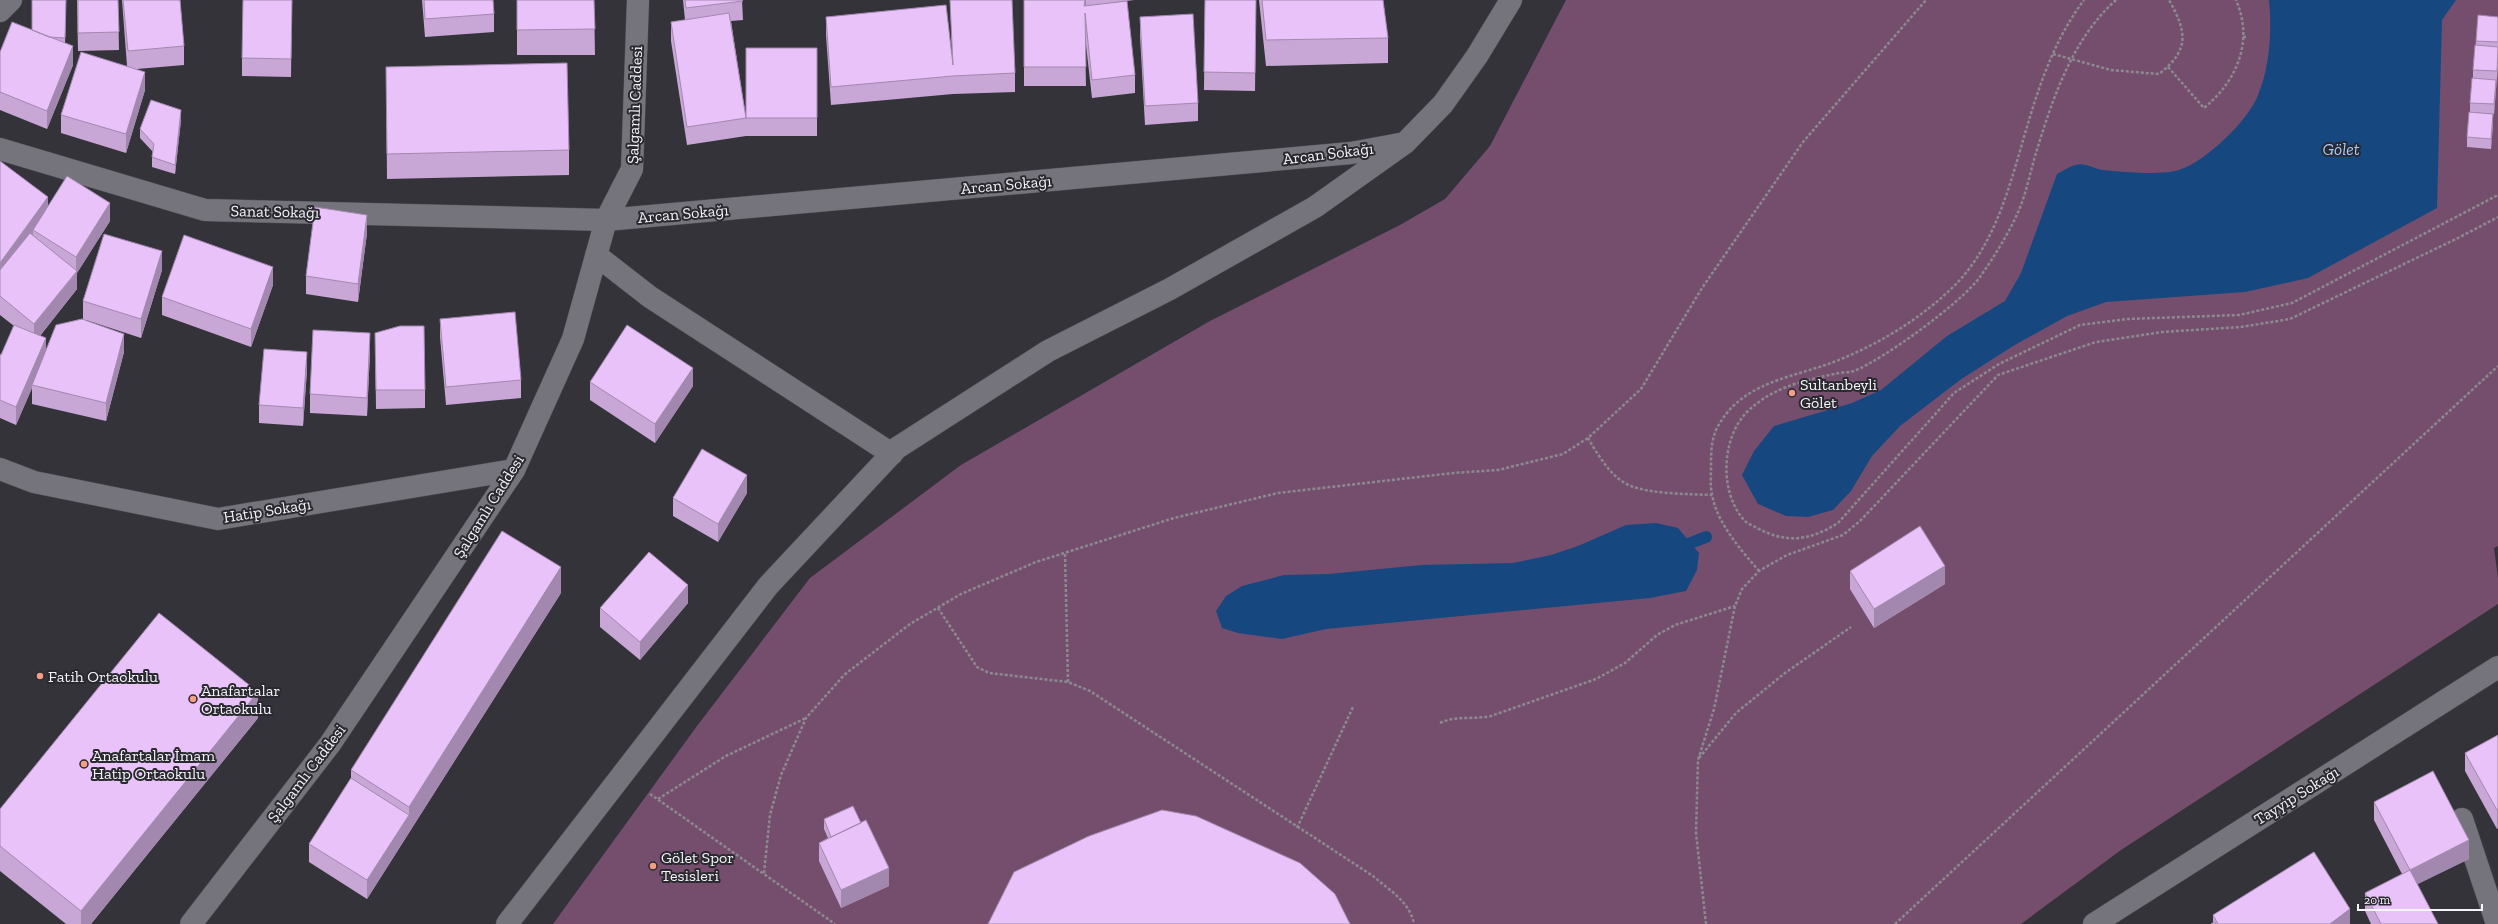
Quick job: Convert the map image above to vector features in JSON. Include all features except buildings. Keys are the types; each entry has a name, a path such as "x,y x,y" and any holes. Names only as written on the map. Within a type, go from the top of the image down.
{"street":[{"path":"0,11 11,0"},
{"name":"Şalgamlı Caddesi","path":"191,924 330,744 514,470 573,339 606,220 632,169 638,0"},
{"path":"507,924 621,774 768,586 897,448 1048,351 1170,289 1315,207 1405,143 1443,104 1478,56 1511,0"},
{"name":"Arcan Sokağı","path":"606,220 1351,153 1405,143"},
{"name":"Sanat Sokağı","path":"0,149 205,210 606,220"},
{"path":"596,255 650,298 892,454"},
{"name":"Hatip Sokağı","path":"0,469 34,482 218,519 514,470"},
{"name":"Tayyip Sokağı","path":"2094,924 2498,667"},
{"path":"2462,819 2497,924"}],"path":[{"path":"764,873 770,815 784,768 806,718 844,675 910,624 961,594 1036,562 1174,518 1278,493 1453,473 1498,470 1563,454 1588,438 1640,389 1702,288 1803,142 1926,0"},
{"path":"1758,571 1729,535 1712,495 1710,452 1716,430 1740,401 1750,392 1767,383 1846,358 1868,347 1897,330 1935,303 1958,281 1980,253 1995,224 2053,54 2062,33 2084,0"},
{"path":"2116,0 2084,38 2070,60 2043,130 2019,210 1979,278 1951,306 1874,360 1853,371 1781,388 1746,413 1731,435 1726,466 1730,496 1745,521 1768,534 1799,539 1821,534 1838,523 1954,393 1999,364 2080,325 2127,319 2239,315 2292,303 2498,195"},
{"path":"2053,54 2087,65 2138,74 2159,74 2175,61 2183,44 2179,18 2169,0"},
{"path":"2168,67 2204,108 2221,94 2235,72 2242,37 2236,0"},
{"path":"2242,37 2248,37"},
{"path":"1706,924 1696,833 1698,760 1714,709 1735,606 1742,588 1758,571 1787,555 1843,535 1861,520 1998,375 2096,342 2162,332 2241,327 2290,319 2458,238 2498,217"},
{"path":"1895,924 2498,366"},
{"path":"1588,438 1616,476 1631,486 1666,492 1712,495"},
{"path":"1065,554 1068,682"},
{"path":"1440,723 1451,717 1476,720 1491,716 1596,680 1625,663 1656,635 1675,625 1735,606"},
{"path":"938,608 977,667 989,673 1068,682 1090,692 1373,876 1400,898 1413,916 1414,924"},
{"path":"1698,760 1736,713 1785,673 1851,627"},
{"path":"1297,828 1353,707"},
{"path":"658,799 726,756 806,718"},
{"path":"621,774 764,873 834,924"}],"shaded area":[{"name":"Sultanbeyli Gölet","path":"1566,0 2498,0 2498,546 2494,548 2498,578 2498,604 2121,850 2021,924 553,924 697,726 810,578 961,465 1210,321 1400,225 1445,199 1490,146"}],"water":[{"name":"Gölet","path":"2269,0 2456,0 2442,20 2437,208 2308,278 2245,292 2106,302 2067,316 2013,346 1960,380 1900,426 1872,456 1851,491 1833,510 1808,517 1786,516 1758,504 1742,475 1754,451 1774,426 1852,403 1881,390 1947,336 2005,301 2021,273 2057,174 2071,166 2079,164 2103,170 2129,172 2158,173 2175,171 2198,161 2235,129 2253,105 2262,84 2268,60 2270,36"},
{"path":"1656,523 1678,528 1699,553 1697,570 1686,591 1650,598 1326,629 1282,639 1238,633 1222,628 1216,611 1226,596 1242,586 1284,575 1329,574 1421,565 1513,563 1551,555 1578,546 1626,525"}],"waterway":[{"path":"1675,549 1706,537"}],"place":[{"name":"Sultanbeyli Gölet","path":"1792,393"},
{"name":"Fatih Ortaokulu","path":"40,676"},
{"name":"Anafartalar Ortaokulu","path":"193,699"},
{"name":"Anafartalar İmam Hatip Ortaokulu","path":"84,764"},
{"name":"Gölet Spor Tesisleri","path":"653,866"}]}
